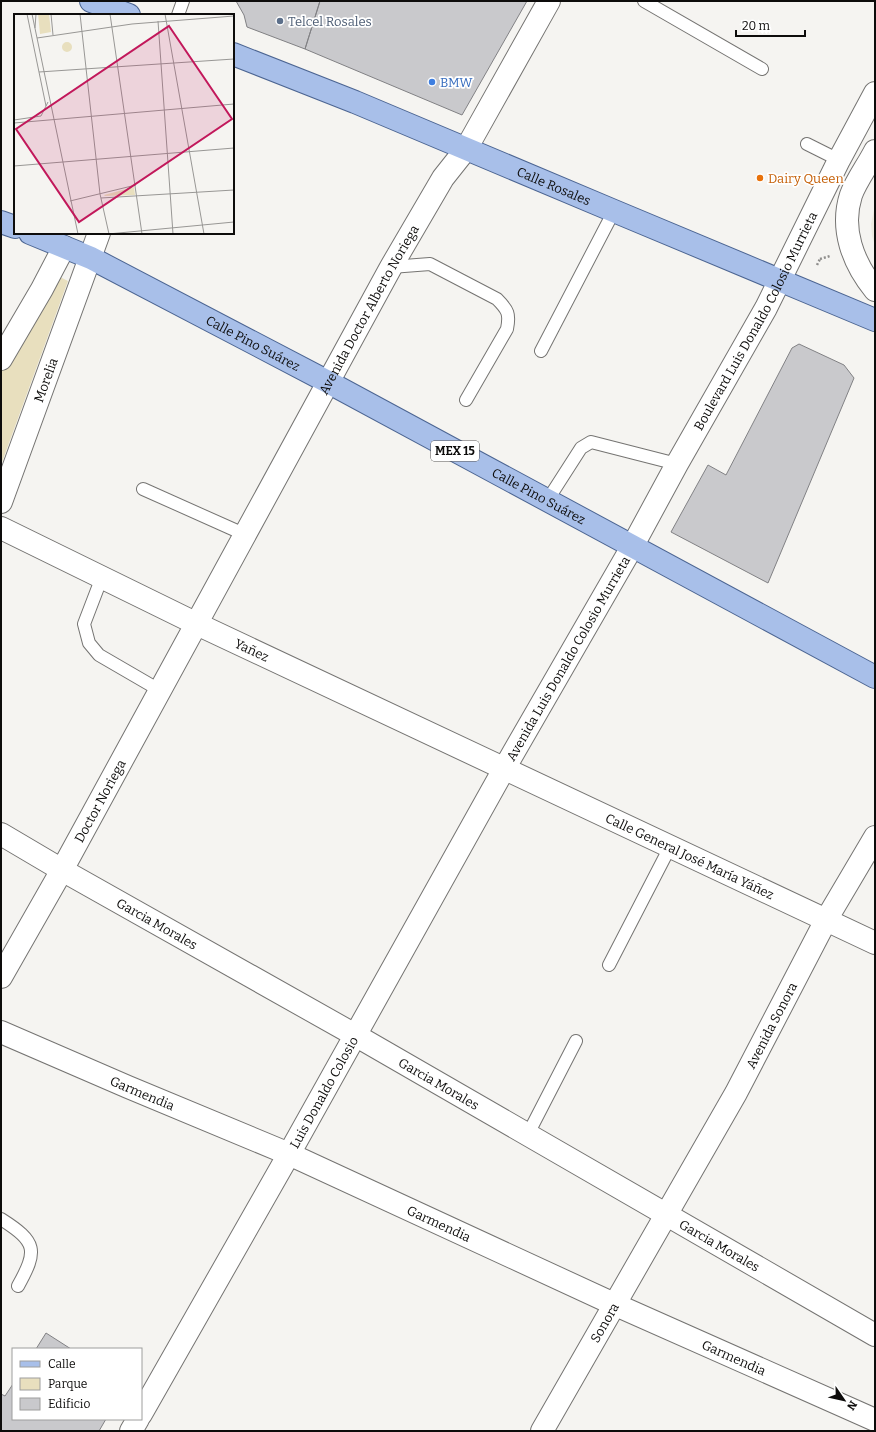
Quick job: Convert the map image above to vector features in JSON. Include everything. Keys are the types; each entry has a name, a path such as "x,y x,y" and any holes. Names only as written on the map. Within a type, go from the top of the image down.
{"main road":[{"path":"91,1 126,14"},
{"name":"Calle Rosales","path":"234,54 355,102 614,212 875,320"},
{"path":"1,222 14,227"},
{"name":"Calle Pino Suárez","path":"33,234 91,258 328,382 875,677"}],"street":[{"name":"Avenida Doctor Alberto Noriega","path":"197,624 391,267 443,178 466,149 549,1"},
{"name":"Boulevard Luis Donaldo Colosio Murrieta","path":"632,547 677,464 766,308 839,160 875,93"},
{"path":"875,151 852,194 847,215 848,232 852,249 858,263 875,290"},
{"name":"Morelia","path":"1,502 100,234"},
{"path":"1,359 42,289 64,246"},
{"path":"858,263 875,278"},
{"name":"Yañez","path":"1,528 197,624 504,770"},
{"name":"Avenida Luis Donaldo Colosio Murrieta","path":"504,770 632,547"},
{"name":"Doctor Noriega","path":"1,977 62,870 197,624"},
{"name":"Calle General José María Yáñez","path":"504,770 875,944"},
{"name":"Luis Donaldo Colosio","path":"142,1413 290,1154 504,770"},
{"name":"Garcia Morales","path":"1,834 528,1134 875,1335"},
{"name":"Avenida Sonora","path":"668,1215 736,1094 826,920 875,837"},
{"name":"Garmendia","path":"1,1032 128,1087 290,1154 616,1305 875,1420"},
{"name":"Sonora","path":"542,1431 668,1215"}],"lane":[{"path":"178,14 183,1"},
{"path":"644,1 762,69"},
{"path":"807,144 839,160"},
{"path":"541,351 614,212"},
{"path":"391,267 430,264 497,300 506,307 509,318 507,329 466,400"},
{"path":"547,501 580,448 591,442 677,464"},
{"path":"143,489 246,534"},
{"path":"102,577 84,624 89,643 99,655 161,691"},
{"path":"609,965 670,847"},
{"path":"528,1134 576,1040"},
{"path":"1,1220 18,1230 27,1241 32,1253 28,1267 18,1286"}],"shaded area":[{"path":"875,205 875,245 872,236 871,224"}],"green space":[{"path":"56,275 68,281 1,465 1,367"}],"building":[{"name":"Telcel Rosales","path":"236,1 320,1 305,49 247,27 244,15"},
{"name":"BMW","path":"320,1 527,1 462,115 305,49"},
{"path":"799,344 844,365 854,378 768,583 671,532 708,465 726,475 792,348"},
{"path":"46,1333 69,1348 37,1348"},
{"path":"12,1386 12,1420 105,1420 99,1431 1,1431 1,1394 5,1396"}],"place":[{"name":"Telcel Rosales","path":"280,21"},
{"name":"BMW","path":"432,82"},
{"name":"Dairy Queen","path":"760,178"}]}
